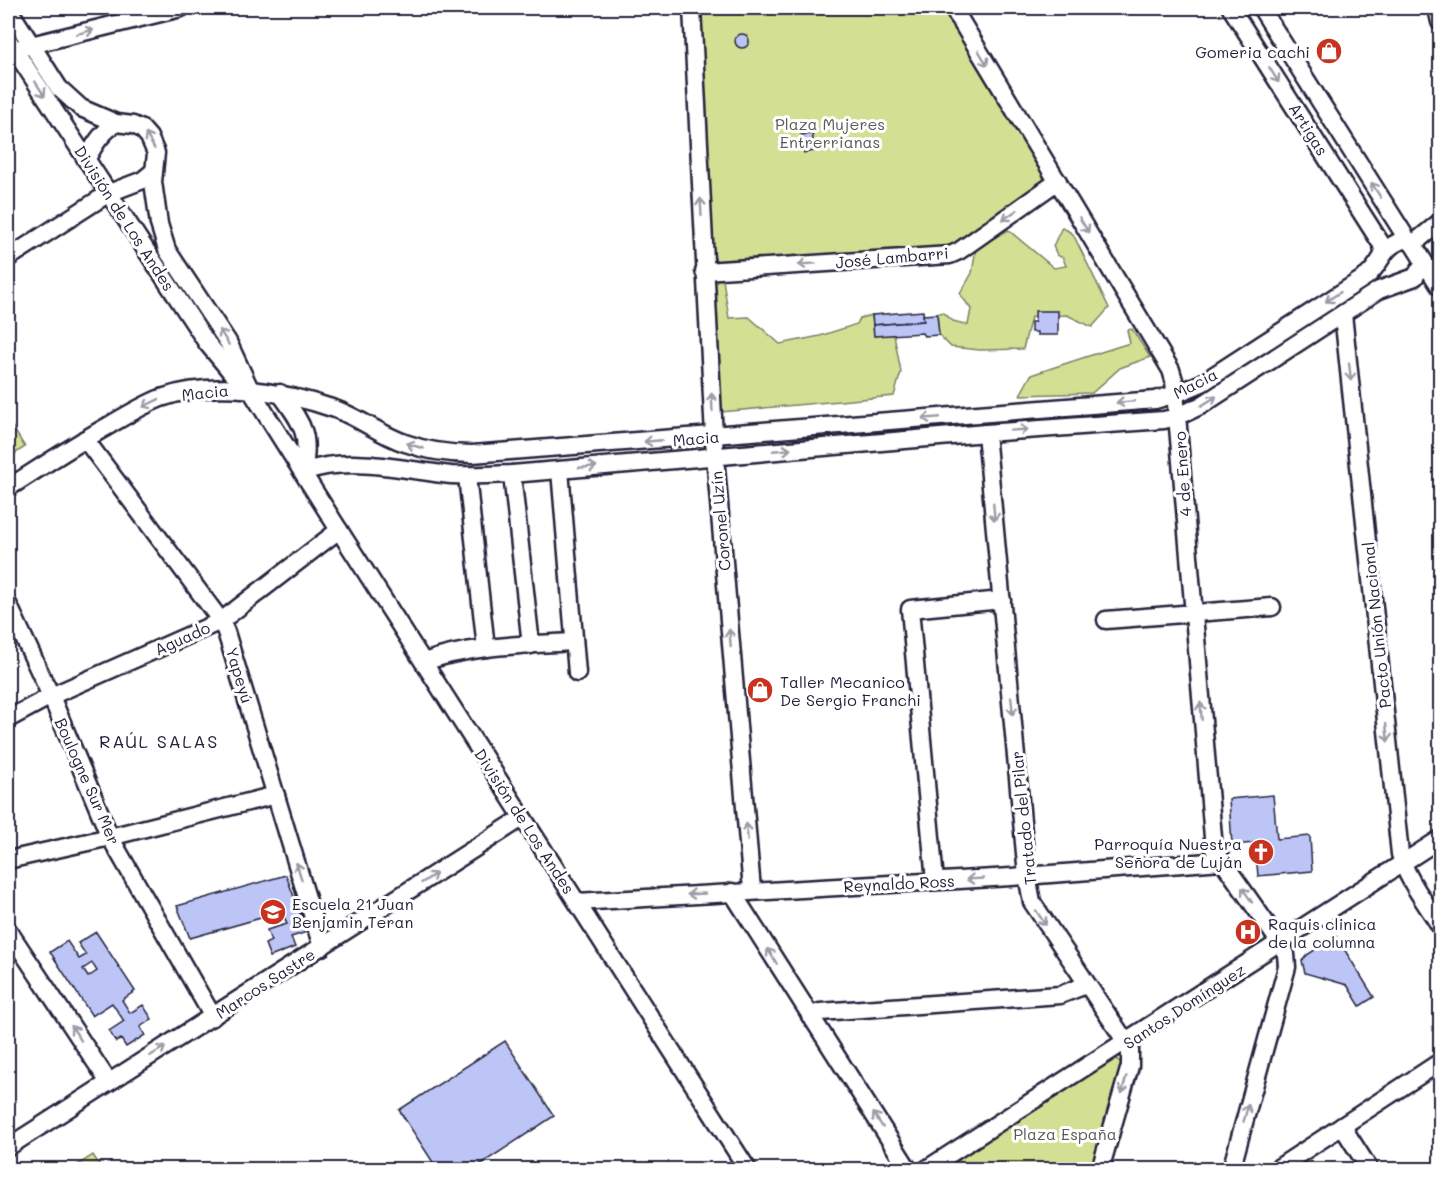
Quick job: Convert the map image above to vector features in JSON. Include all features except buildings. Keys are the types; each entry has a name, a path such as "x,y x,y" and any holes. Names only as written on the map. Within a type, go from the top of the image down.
{"street":[{"name":"División de Los Andes","path":"8,8 59,88 68,97 81,108 116,123 133,125 142,129 149,137 156,153 153,182 159,224 167,250 228,342 250,389 339,530 748,1170"},
{"path":"9,46 32,46 181,8"},
{"name":"Coronel Uzín","path":"692,8 715,456 752,890"},
{"name":"4 de Enero","path":"953,8 1171,370 1176,394 1192,612 1214,849 1280,943"},
{"name":"Artigas","path":"1231,8 1382,245 1381,257"},
{"name":"Artigas","path":"1261,8 1410,242"},
{"path":"1437,8 1440,22"},
{"name":"División de Los Andes","path":"9,46 207,343 231,372 250,389"},
{"path":"86,160 97,139 116,123"},
{"path":"8,258 109,193 143,180 154,171"},
{"name":"José Lambarri","path":"704,271 950,255 1058,181"},
{"path":"1424,262 1415,277 1395,286 1386,278 1381,257 1398,241 1410,242 1440,222"},
{"path":"1410,242 1440,287"},
{"name":"Macia","path":"8,488 130,413 161,398 205,390 250,389 280,393 337,410 404,443 454,454 495,453 1155,400 1176,394 1202,382 1367,276 1373,271 1381,257"},
{"name":"Macia","path":"303,472 321,465 337,464 368,465 467,476 512,474 1178,417 1202,405 1379,290 1395,286"},
{"name":"Pacto Unión Nacional","path":"1343,314 1400,854 1403,864 1440,926"},
{"path":"280,393 306,439 307,451 303,472"},
{"name":"Tratado del Pilar","path":"986,433 1027,875 1032,902 1130,1048 1130,1066 1100,1170"},
{"name":"Yapeyú","path":"85,439 221,621 230,640 322,947"},
{"path":"560,470 577,673"},
{"path":"512,474 531,645"},
{"path":"467,476 486,648"},
{"name":"Aguado","path":"8,719 51,696 221,621 339,530"},
{"path":"935,881 910,609 1002,600"},
{"name":"Boulogne Sur Mer","path":"8,603 51,696 110,837 213,1017"},
{"path":"1106,620 1272,607"},
{"path":"424,662 444,655 486,648 574,642"},
{"path":"8,860 276,795"},
{"name":"Marcos Sastre","path":"8,1147 522,818"},
{"name":"Santos Domínguez","path":"925,1170 1440,839"},
{"name":"Reynaldo Ross","path":"577,902 1222,861"},
{"path":"732,892 909,1170"},
{"path":"8,930 108,1081"},
{"path":"1231,1170 1287,967 1286,954 1280,943"},
{"path":"810,1016 820,1012 1060,995 1086,985"},
{"path":"1275,1170 1440,1062"},
{"path":"1342,1126 1370,1170"}],"green space":[{"name":"Plaza Mujeres Entrerrianas","path":"700,8 944,8 1041,170 1044,180 1037,189 954,246 725,264 717,262 713,254"},
{"path":"1062,227 1073,234 1109,308 1092,327 1067,315 1031,317 1023,349 980,350 951,347 939,335 937,314 943,312 953,321 968,325 971,309 960,294 972,273 976,248 1008,230 1054,268 1066,266 1063,258 1057,255 1053,246"},
{"path":"711,278 723,280 729,318 749,317 780,344 820,336 857,324 860,318 872,315 874,336 894,335 901,372 894,396 721,412"},
{"path":"1132,329 1150,357 1120,368 1092,393 1020,395 1031,375 1130,343 1127,330"},
{"path":"8,420 25,447 8,458"},
{"name":"Plaza España","path":"1115,1058 1120,1062 1122,1069 1092,1169 942,1170"},
{"path":"93,1155 102,1169 71,1169"}],"place":[{"name":"Gomeria cachi","path":"1329,51"},
{"name":"Taller Mecanico De Sergio Franchi","path":"760,690"},
{"name":"Parroquía Nuestra Señora de Luján","path":"1261,852"},
{"name":"Escuela 21 Juan Benjamin Teran","path":"273,912"},
{"name":"Raquis clinica de la columna","path":"1248,932"}],"district":[{"name":"RAÚL SALAS","path":"159,741"}]}
